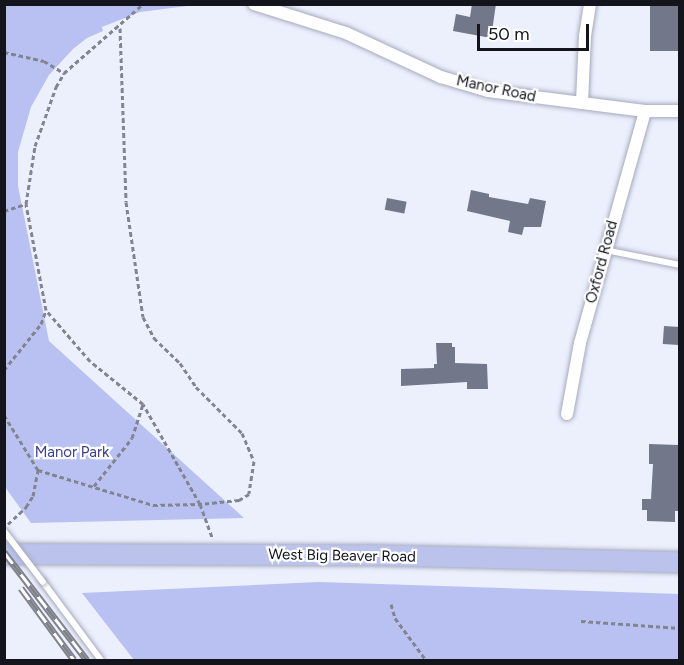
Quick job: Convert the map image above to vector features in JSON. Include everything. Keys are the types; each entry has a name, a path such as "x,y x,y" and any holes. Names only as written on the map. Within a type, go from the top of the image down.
{"main road":[{"name":"West Big Beaver Road","path":"4,554 680,562"}],"street":[{"name":"Manor Road","path":"254,4 346,33 450,80 488,91 645,111 680,111"},
{"path":"582,102 585,36 590,4"},
{"name":"Oxford Road","path":"567,414 580,342 604,250 645,111"}],"lane":[{"path":"604,250 680,265"},
{"path":"4,529 101,660"}],"path":[{"path":"143,4 120,28 64,73 56,87 35,146 26,204 46,310 90,361 143,404 200,504 219,555"},
{"path":"4,415 38,470 57,478 94,486 153,505 239,500 249,494 254,461 242,433 196,387 180,363 154,338 143,317 126,202 120,28"},
{"path":"4,52 44,62 64,73"},
{"path":"4,211 26,204"},
{"path":"4,370 41,324 46,310"},
{"path":"94,486 132,438 143,404"},
{"path":"4,529 26,507 33,496 38,470"},
{"path":"391,604 395,618 426,660"},
{"path":"581,621 680,628"}],"green space":[{"name":"Manor Park","path":"5,4 195,5 140,12 102,27 103,31 87,38 73,49 49,75 31,107 18,152 18,186 49,341 244,518 31,523 5,487"},
{"path":"319,582 679,594 679,660 134,660 82,593"}],"building":[{"path":"472,4 496,4 491,38 453,31 456,14 470,17"},
{"path":"650,4 680,4 680,51 650,51"},
{"path":"471,190 489,194 489,197 528,204 530,198 546,201 541,227 524,227 522,235 508,232 510,221 467,211"},
{"path":"387,198 407,202 404,214 385,210"},
{"path":"664,326 680,327 679,345 663,344"},
{"path":"436,343 452,343 452,347 455,347 455,363 487,364 488,389 467,389 467,382 401,386 401,369 434,368 434,364 437,364"},
{"path":"649,444 679,445 680,503 679,511 675,511 675,522 647,521 647,510 642,510 642,499 651,499 653,464 649,464"}],"railway":[{"path":"4,552 87,660"},
{"path":"21,588 74,660"}]}
